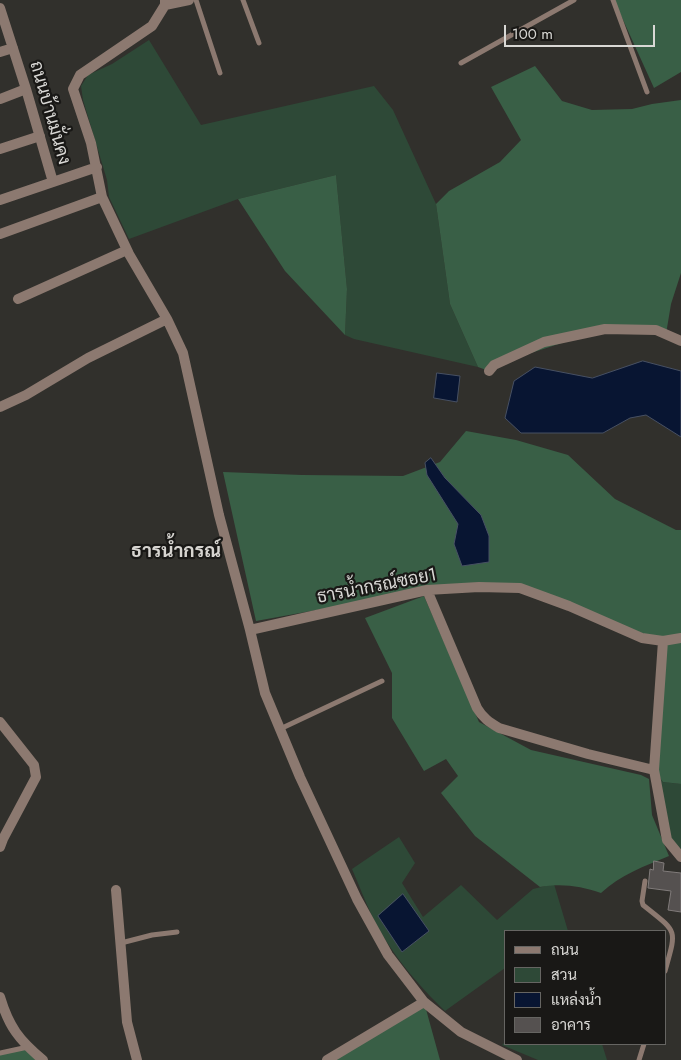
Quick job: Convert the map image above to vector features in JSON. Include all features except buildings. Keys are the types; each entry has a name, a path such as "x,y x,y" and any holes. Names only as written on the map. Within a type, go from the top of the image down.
{"street":[{"path":"190,0 165,3 152,26 80,75 73,89 97,167 102,197 127,250 167,318 183,353 219,515 265,694 300,777 357,899 388,955 424,1002 461,1032 517,1060"},
{"name":"ถนนบ้านมั่นคง","path":"0,8 53,182 97,167"},
{"path":"0,52 13,48"},
{"path":"0,99 26,89"},
{"path":"0,149 40,136"},
{"path":"0,200 53,182"},
{"path":"0,234 102,197"},
{"path":"18,299 127,250"},
{"path":"0,407 26,395 88,358 167,318"},
{"path":"489,371 494,365 544,342 605,329 656,330 681,341"},
{"name":"ธารน้ำกรณ์ซอย1","path":"250,630 427,590 479,587 520,588 569,606 642,638 663,641 681,638"},
{"path":"427,590 477,708 489,722 499,728 588,754 654,770"},
{"path":"663,641 654,770 667,840 681,857"},
{"path":"0,722 34,765 36,778 0,847"},
{"path":"116,890 128,1022 137,1060"},
{"path":"0,997 13,1030 28,1048 43,1060"},
{"path":"327,1060 424,1002"}],"lane":[{"path":"196,0 220,73"},
{"path":"243,0 259,43"},
{"path":"461,64 574,0"},
{"path":"613,0 647,92"},
{"path":"280,729 382,681"},
{"path":"645,881 643,905 669,925 673,933 666,967"},
{"path":"120,943 152,935 177,932"},
{"path":"639,1060 644,1045"},
{"path":"0,1053 28,1048"}],"green space":[{"path":"614,0 681,0 681,72 654,88"},
{"path":"149,40 201,125 374,86 393,110 436,204 450,304 478,367 354,339 345,335 347,289 336,175 238,199 129,239 109,197 107,180 83,100 81,86 88,75 112,64"},
{"path":"535,66 562,101 592,110 632,109 681,100 681,273 671,304 666,334 605,329 494,365 489,371 478,367 450,304 436,204 449,191 500,162 521,140 491,87"},
{"path":"336,175 347,289 345,335 285,271 238,199"},
{"path":"466,431 516,440 568,455 615,499 676,530 681,530 681,784 663,782 654,770 663,641 520,588 427,590 256,621 223,472 403,476 440,462"},
{"path":"424,596 479,722 531,750 641,775 649,779 652,815 669,856 625,876 601,893 571,886 540,887 475,836 441,793 458,776 446,759 424,771 392,718 392,673 365,618"},
{"path":"654,770 663,782 681,784 681,857 670,846"},
{"path":"399,837 415,863 402,883 423,917 461,885 497,920 533,889 554,884 568,930 503,930 503,969 445,1011 424,990 387,942 372,916 352,869"},
{"path":"424,1002 440,1060 327,1060"},
{"path":"502,1045 602,1045 607,1060 538,1060"},
{"path":"28,1047 43,1060 0,1060 0,1053"}],"water":[{"path":"643,361 681,371 681,437 646,415 630,418 603,433 521,433 505,418 514,381 535,367 592,378"},
{"path":"437,373 460,376 457,402 434,398"},
{"path":"431,458 445,478 481,515 489,536 489,562 462,566 454,544 458,524 427,475 425,463"},
{"path":"403,894 429,931 402,952 378,916"}],"district":[{"name":"ธารน้ำกรณ์","path":"176,552"}]}
